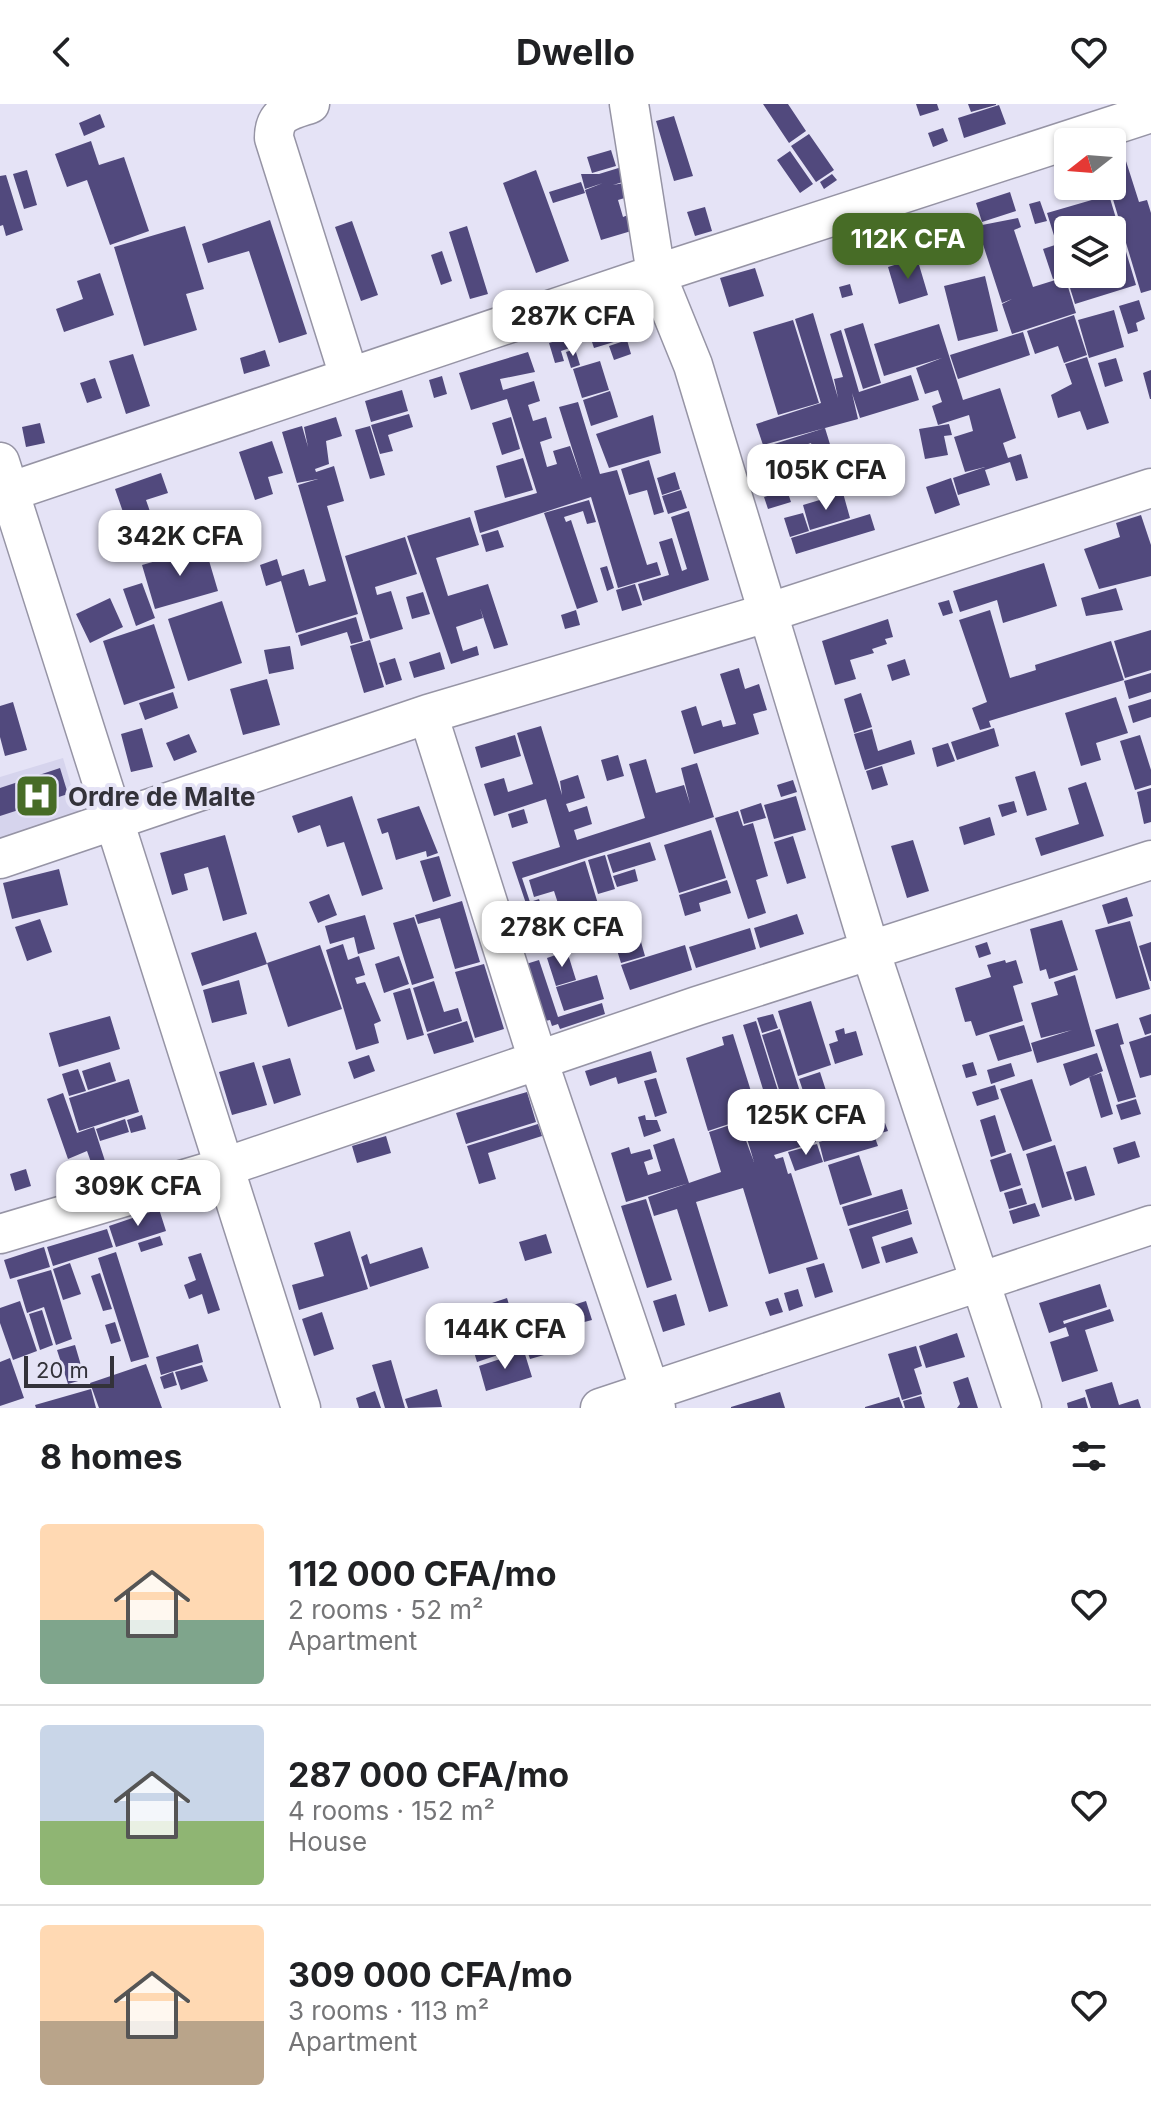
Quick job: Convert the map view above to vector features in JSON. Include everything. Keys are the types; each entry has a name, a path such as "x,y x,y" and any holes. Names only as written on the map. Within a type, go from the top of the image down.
{"street":[{"path":"629,104 656,274 693,365 870,950 1022,1408"},
{"path":"292,107 274,124 274,138 349,376"},
{"path":"301,1408 114,819 3,483 349,376 1151,113"},
{"path":"0,859 428,714 770,612 1151,488"},
{"path":"428,714 538,1060 653,1399"},
{"path":"0,1234 225,1167 538,1060 1151,860"},
{"path":"600,1408 653,1399 978,1282 1151,1225"}],"shaded area":[{"name":"Ordre de Malte","path":"63,758 80,815 0,839 0,777"}],"building":[{"path":"763,104 788,104 806,131 789,143"},
{"path":"916,104 937,104 939,110 920,116"},
{"path":"968,104 996,104 996,105 971,112"},
{"path":"999,105 1006,124 964,138 958,118"},
{"path":"100,114 105,127 84,136 79,123"},
{"path":"674,116 693,176 674,181 656,121"},
{"path":"943,128 948,141 933,147 928,133"},
{"path":"809,134 834,170 816,182 791,146"},
{"path":"91,141 99,165 124,157 149,231 110,245 87,180 67,187 55,154"},
{"path":"611,150 616,166 592,173 587,157"},
{"path":"790,151 813,184 800,193 777,160"},
{"path":"651,158 655,172 613,185 624,183 628,197 618,200 623,217 633,213 638,229 601,240 585,190 603,183 585,189 581,174 599,174"},
{"path":"1126,161 1139,202 1147,200 1151,213 1151,290 1141,293 1126,243 1126,216 1118,216 1113,200 1126,200"},
{"path":"27,170 37,205 24,209 13,174"},
{"path":"536,170 569,261 536,273 503,183"},
{"path":"832,174 837,180 824,189 820,182"},
{"path":"6,175 23,230 6,236 3,225 0,226 0,176"},
{"path":"581,182 585,193 553,203 549,192"},
{"path":"1010,192 1016,211 982,222 976,203"},
{"path":"1092,200 1110,200 1115,216 1054,216 1054,236 1047,213"},
{"path":"1040,201 1047,221 1035,224 1029,204"},
{"path":"705,207 712,231 695,236 687,212"},
{"path":"943,215 951,250 935,255 920,221"},
{"path":"1018,218 1021,227 1014,230 1033,287 1054,280 1054,288 1068,288 1076,313 1012,334 1002,304 1012,299 1002,303 977,226"},
{"path":"270,220 307,334 279,343 249,251 208,263 202,244"},
{"path":"352,221 378,295 361,301 335,227"},
{"path":"185,226 204,289 186,294 197,330 144,346 114,247"},
{"path":"467,226 488,294 470,299 449,232"},
{"path":"1054,245 1054,279 1053,279 1043,249"},
{"path":"442,251 452,281 441,285 431,255"},
{"path":"1126,252 1136,285 1075,304 1070,288 1126,288"},
{"path":"917,258 928,295 899,304 888,267"},
{"path":"755,268 764,296 729,307 720,278"},
{"path":"100,273 114,315 64,332 56,309 83,299 77,281"},
{"path":"985,276 998,331 958,341 944,286"},
{"path":"850,284 853,295 842,298 839,287"},
{"path":"1139,300 1145,319 1136,323 1138,331 1128,334 1119,306"},
{"path":"1114,310 1124,347 1089,358 1078,320"},
{"path":"813,313 838,398 834,379 843,377 830,334 841,330 859,392 911,375 919,400 860,418 852,393 858,419 763,445 756,424 821,403 795,319"},
{"path":"1074,315 1087,355 1064,363 1058,346 1035,354 1027,331"},
{"path":"621,320 627,338 594,348 588,330"},
{"path":"793,320 819,403 778,415 753,332"},
{"path":"863,323 881,383 863,389 844,329"},
{"path":"939,324 963,400 1000,388 1016,438 1003,443 1008,458 1021,454 1028,478 1016,481 1010,462 985,470 990,485 958,495 953,478 985,467 965,472 954,437 973,431 969,415 938,425 932,406 942,402 938,390 925,394 916,368 942,358 884,376 874,344"},
{"path":"1023,332 1030,355 958,379 950,355"},
{"path":"572,336 576,346 561,351 564,361 555,363 549,343"},
{"path":"627,340 631,354 614,360 609,346"},
{"path":"575,349 580,365 571,368 566,352"},
{"path":"265,350 270,366 244,374 240,358"},
{"path":"528,352 535,372 500,379 503,390 534,381 540,401 528,405 533,421 546,417 552,438 540,442 547,467 557,464 553,451 570,446 582,480 559,407 578,402 600,474 617,470 647,565 657,562 661,575 618,588 591,497 480,533 474,511 537,493 507,399 471,410 459,373"},
{"path":"133,354 150,406 126,414 109,361"},
{"path":"1087,357 1109,423 1087,430 1080,411 1058,418 1051,395 1072,384 1065,364"},
{"path":"1116,358 1123,381 1105,387 1098,363"},
{"path":"600,361 609,390 582,398 573,369"},
{"path":"1151,370 1151,399 1150,399 1143,373"},
{"path":"442,376 447,394 434,398 429,380"},
{"path":"95,378 102,398 87,403 80,383"},
{"path":"402,390 408,411 371,422 365,401"},
{"path":"610,391 618,417 591,426 583,400"},
{"path":"409,414 413,427 388,435 393,451 380,454 371,425"},
{"path":"653,415 661,453 609,468 596,434"},
{"path":"336,417 342,436 326,441 329,464 315,469 316,472 334,466 344,501 327,506 358,614 296,633 281,581 266,586 260,565 277,559 282,576 304,569 309,586 326,581 298,485 318,479 297,483 282,432 302,426 308,447 304,427"},
{"path":"511,417 520,449 502,455 492,423"},
{"path":"40,423 45,443 26,447 22,427"},
{"path":"949,424 952,435 944,436 948,455 925,459 919,429"},
{"path":"370,426 385,475 370,479 355,430"},
{"path":"825,428 840,477 823,483 811,443 794,449 797,457 787,460 785,451 774,454 777,463 766,466 761,448"},
{"path":"272,441 283,473 268,477 273,494 255,500 239,452"},
{"path":"523,458 533,490 505,498 496,466"},
{"path":"649,460 664,512 654,515 647,490 629,495 621,469"},
{"path":"675,472 680,489 662,495 657,478"},
{"path":"161,473 168,493 146,500 154,523 130,532 115,489"},
{"path":"951,478 960,505 935,514 926,487"},
{"path":"681,490 687,508 668,514 662,496"},
{"path":"787,490 791,502 768,509 764,497"},
{"path":"843,493 850,518 810,530 803,505"},
{"path":"589,500 596,522 587,524 583,511 564,517 566,522 571,520 598,602 577,609 544,513"},
{"path":"689,511 709,580 643,601 638,584 669,575 659,542 672,538 682,571 687,569 671,517"},
{"path":"803,513 809,531 790,537 784,518"},
{"path":"870,514 875,530 796,554 791,538"},
{"path":"1141,515 1151,545 1151,576 1099,589 1084,549 1120,537 1116,523"},
{"path":"470,517 479,545 436,558 448,596 488,584 508,645 494,649 480,608 483,618 456,627 463,651 477,646 479,655 451,664 407,536"},
{"path":"498,530 504,547 486,552 481,535"},
{"path":"405,537 417,574 375,587 377,595 391,591 403,629 370,639 345,556"},
{"path":"205,547 218,591 155,609 142,565"},
{"path":"1044,563 1057,606 1003,623 997,600 960,612 953,591"},
{"path":"607,566 614,588 607,591 600,568"},
{"path":"142,583 155,618 136,626 123,589"},
{"path":"635,584 642,605 622,611 616,590"},
{"path":"1116,588 1123,610 1086,616 1081,598"},
{"path":"423,592 430,614 412,619 406,597"},
{"path":"110,598 123,627 90,643 76,614"},
{"path":"949,600 953,613 943,616 938,603"},
{"path":"222,601 242,663 188,681 168,619"},
{"path":"576,610 580,625 565,629 561,615"},
{"path":"990,610 1010,678 1036,670 1035,665 1111,641 1124,680 989,721 991,727 980,730 972,708 987,702 959,620"},
{"path":"356,617 363,641 351,644 347,632 301,646 298,635"},
{"path":"888,619 893,637 885,639 887,644 872,649 874,653 850,660 856,679 835,685 822,641"},
{"path":"154,624 175,688 124,705 103,641"},
{"path":"1151,630 1151,670 1125,678 1114,641"},
{"path":"370,640 384,687 364,693 350,646"},
{"path":"290,646 294,669 269,674 264,650"},
{"path":"440,652 445,669 414,678 409,662"},
{"path":"395,658 402,680 386,685 379,663"},
{"path":"905,659 910,675 892,681 887,665"},
{"path":"739,668 745,689 759,684 767,710 753,714 759,734 694,754 681,711 696,706 702,726 721,720 723,727 736,724 720,674"},
{"path":"1151,673 1151,692 1129,699 1124,681"},
{"path":"267,679 280,725 243,735 230,689"},
{"path":"173,692 178,708 145,720 139,703"},
{"path":"861,693 872,727 854,733 844,699"},
{"path":"1116,697 1128,733 1096,743 1101,760 1081,766 1065,713"},
{"path":"1151,699 1151,717 1133,723 1128,706"},
{"path":"13,702 27,750 5,756 0,737 0,706"},
{"path":"541,726 562,795 560,781 578,775 585,798 566,804 569,812 587,806 592,824 574,830 577,840 645,818 629,764 646,759 656,793 684,785 690,804 681,768 697,763 714,817 522,878 530,902 539,899 554,944 541,948 512,862 560,847 546,799 494,816 484,784 504,778 508,792 533,784 517,733"},
{"path":"142,728 153,767 131,772 121,734"},
{"path":"994,728 999,746 957,760 951,742"},
{"path":"872,729 878,751 911,740 915,754 865,770 854,734"},
{"path":"189,734 197,752 174,761 166,743"},
{"path":"515,735 521,756 481,768 475,747"},
{"path":"1140,735 1151,770 1151,785 1135,790 1120,741"},
{"path":"948,743 955,761 937,767 932,748"},
{"path":"618,755 624,776 607,781 601,760"},
{"path":"882,766 888,785 872,790 866,771"},
{"path":"60,768 68,794 0,816 0,788"},
{"path":"1035,771 1047,810 1027,816 1015,777"},
{"path":"793,780 797,792 781,797 777,785"},
{"path":"1086,782 1104,836 1041,856 1035,838 1079,824 1068,788"},
{"path":"1151,788 1151,822 1144,824 1137,792"},
{"path":"352,796 383,889 362,896 344,842 327,847 320,825 298,833 292,816"},
{"path":"796,796 806,830 774,839 764,805"},
{"path":"1014,801 1017,812 1002,817 998,805"},
{"path":"761,803 766,818 744,824 740,810"},
{"path":"419,806 438,853 427,857 426,851 396,860 388,832 382,834 377,819"},
{"path":"524,809 528,823 512,828 508,814"},
{"path":"738,811 743,826 753,823 768,876 756,880 766,913 748,919 715,818"},
{"path":"990,817 995,835 964,845 959,827"},
{"path":"711,830 726,878 679,893 664,845"},
{"path":"225,835 247,914 223,921 208,867 184,874 188,890 172,895 160,853"},
{"path":"793,836 806,878 787,884 774,842"},
{"path":"913,840 929,891 907,898 891,846"},
{"path":"650,842 656,860 613,873 607,855"},
{"path":"605,855 615,889 598,894 588,860"},
{"path":"439,856 451,896 433,902 420,861"},
{"path":"585,861 602,917 566,928 554,891 534,897 529,880"},
{"path":"59,869 68,905 12,919 3,883"},
{"path":"635,869 638,881 617,887 613,876"},
{"path":"727,880 731,893 699,903 701,911 685,916 679,895"},
{"path":"329,894 337,915 318,923 309,902"},
{"path":"1127,897 1133,916 1108,924 1102,905"},
{"path":"462,901 480,962 455,969 440,918 418,924 415,915"},
{"path":"797,914 804,934 760,948 754,928"},
{"path":"365,915 375,949 358,954 354,937 330,944 325,926"},
{"path":"414,917 434,978 412,985 393,923"},
{"path":"40,919 52,952 27,961 15,927"},
{"path":"1062,920 1078,970 1049,979 1046,969 1040,971 1030,929"},
{"path":"635,921 645,956 621,963 610,928"},
{"path":"1130,921 1150,989 1116,999 1095,930"},
{"path":"750,928 756,949 696,968 689,947"},
{"path":"256,932 267,964 202,986 191,953"},
{"path":"987,942 991,954 979,958 975,946"},
{"path":"1151,942 1151,981 1150,981 1139,946"},
{"path":"343,944 348,960 359,956 365,975 355,978 357,984 365,982 381,1021 374,1024 379,1043 356,1050 326,950"},
{"path":"320,945 342,1009 288,1027 267,963"},
{"path":"685,945 692,970 630,990 621,965"},
{"path":"567,951 576,980 556,986 547,958"},
{"path":"399,956 409,984 384,993 375,964"},
{"path":"539,960 558,1017 602,1003 605,1014 560,1029 558,1024 552,1026 550,1020 545,1021 526,964"},
{"path":"1005,960 1006,963 1016,960 1023,983 1013,986 1023,1021 976,1036 971,1021 965,1022 955,988 991,977 987,965"},
{"path":"484,964 504,1029 475,1038 455,972"},
{"path":"597,975 604,999 564,1011 556,987"},
{"path":"1075,975 1095,1046 1037,1063 1031,1043 1072,1030 1041,1038 1031,1003 1058,995 1054,982"},
{"path":"239,980 247,1014 212,1023 203,990"},
{"path":"434,981 444,1012 458,1008 462,1021 427,1032 413,988"},
{"path":"410,988 424,1035 407,1040 393,993"},
{"path":"811,1001 831,1065 798,1076 778,1011"},
{"path":"773,1014 778,1028 762,1033 757,1018"},
{"path":"1151,1014 1151,1033 1145,1035 1139,1018"},
{"path":"110,1016 120,1049 59,1067 49,1033"},
{"path":"467,1021 474,1042 434,1054 427,1034"},
{"path":"756,1021 784,1110 771,1115 743,1025"},
{"path":"1118,1023 1124,1044 1120,1045 1136,1097 1118,1102 1095,1030"},
{"path":"1024,1025 1032,1051 998,1061 989,1035"},
{"path":"844,1028 845,1034 856,1031 863,1055 835,1064 829,1044 838,1041 835,1031"},
{"path":"780,1029 816,1142 774,1155 776,1159 783,1157 788,1174 791,1173 818,1259 769,1274 743,1188 696,1202 728,1306 709,1312 677,1209 654,1216 648,1197 721,1172 709,1132 739,1122 754,1162 743,1125 786,1112 762,1035"},
{"path":"733,1034 755,1104 735,1110 738,1121 708,1131 686,1058 724,1045 722,1037"},
{"path":"1151,1035 1151,1075 1140,1078 1129,1042"},
{"path":"651,1051 657,1072 618,1084 616,1077 590,1086 585,1071"},
{"path":"1097,1053 1103,1071 1070,1086 1063,1064"},
{"path":"369,1055 375,1071 354,1079 348,1062"},
{"path":"290,1058 301,1095 274,1104 262,1066"},
{"path":"110,1062 116,1081 88,1090 82,1071"},
{"path":"254,1062 267,1105 232,1115 219,1072"},
{"path":"973,1062 977,1075 966,1078 962,1065"},
{"path":"1011,1063 1015,1076 991,1084 987,1070"},
{"path":"78,1069 86,1091 69,1096 62,1074"},
{"path":"820,1072 840,1134 820,1141 799,1079"},
{"path":"1101,1073 1113,1114 1101,1118 1089,1077"},
{"path":"656,1078 667,1113 655,1117 644,1081"},
{"path":"129,1079 139,1112 79,1131 69,1098"},
{"path":"1032,1079 1052,1141 1023,1151 1000,1089"},
{"path":"995,1085 999,1099 977,1106 972,1092"},
{"path":"527,1092 536,1122 466,1144 456,1113"},
{"path":"63,1093 77,1133 94,1127 105,1161 92,1165 87,1151 68,1159 47,1099"},
{"path":"1136,1099 1141,1114 1121,1120 1116,1105"},
{"path":"868,1103 874,1123 853,1129 847,1109"},
{"path":"142,1115 146,1129 131,1133 127,1120"},
{"path":"645,1115 646,1120 657,1120 661,1131 644,1137 638,1117"},
{"path":"995,1115 1006,1152 991,1157 980,1120"},
{"path":"125,1119 129,1132 100,1141 96,1129"},
{"path":"885,1123 888,1131 874,1135 878,1146 824,1162 819,1142"},
{"path":"538,1124 542,1136 488,1153 496,1179 479,1184 467,1146"},
{"path":"386,1136 391,1153 357,1163 352,1146"},
{"path":"674,1138 689,1183 626,1202 611,1153 629,1147 631,1154 650,1149 653,1159 644,1162 648,1175 661,1171 653,1145"},
{"path":"1135,1141 1140,1157 1118,1164 1113,1148"},
{"path":"817,1144 823,1162 795,1171 788,1152"},
{"path":"1055,1145 1072,1199 1042,1208 1026,1154"},
{"path":"1011,1153 1021,1185 1000,1192 990,1160"},
{"path":"859,1155 872,1195 840,1205 828,1165"},
{"path":"1086,1166 1095,1195 1075,1201 1066,1172"},
{"path":"26,1169 31,1186 15,1191 10,1174"},
{"path":"1022,1188 1027,1204 1009,1209 1004,1193"},
{"path":"902,1189 908,1209 848,1226 842,1207"},
{"path":"646,1199 672,1280 647,1288 621,1206"},
{"path":"1035,1203 1040,1216 1013,1224 1009,1211"},
{"path":"159,1209 166,1231 116,1247 109,1226"},
{"path":"908,1210 912,1224 872,1237 880,1263 862,1269 849,1229"},
{"path":"107,1229 113,1247 53,1266 47,1247"},
{"path":"350,1231 368,1289 299,1310 292,1285 324,1276 314,1243"},
{"path":"546,1234 552,1253 525,1261 519,1242"},
{"path":"160,1236 163,1245 141,1252 138,1243"},
{"path":"912,1237 918,1253 886,1263 881,1247"},
{"path":"44,1247 50,1267 10,1279 4,1260"},
{"path":"422,1247 429,1268 370,1287 361,1257 367,1254 370,1264"},
{"path":"116,1252 149,1357 131,1362 98,1258"},
{"path":"201,1253 220,1310 208,1314 202,1294 189,1299 184,1285 196,1280 188,1257"},
{"path":"70,1263 81,1294 63,1300 53,1269"},
{"path":"824,1263 833,1292 815,1298 806,1268"},
{"path":"51,1270 72,1339 56,1345 44,1307 27,1313 17,1280"},
{"path":"100,1273 112,1309 103,1311 91,1276"},
{"path":"1100,1284 1107,1307 1063,1321 1064,1324 1110,1309 1114,1321 1085,1330 1098,1371 1062,1382 1050,1342 1069,1336 1066,1327 1049,1333 1039,1303"},
{"path":"798,1289 803,1306 789,1311 784,1293"},
{"path":"676,1294 685,1325 663,1332 653,1301"},
{"path":"507,1298 522,1347 477,1362 462,1313"},
{"path":"778,1298 783,1312 770,1316 765,1302"},
{"path":"20,1301 37,1351 13,1360 0,1323 0,1308"},
{"path":"586,1301 592,1320 573,1325 567,1307"},
{"path":"561,1308 566,1323 522,1336 517,1321"},
{"path":"42,1310 53,1345 40,1350 29,1314"},
{"path":"322,1312 334,1349 314,1356 302,1319"},
{"path":"115,1322 121,1341 111,1344 105,1325"},
{"path":"544,1333 551,1353 530,1359 523,1339"},
{"path":"957,1333 965,1357 926,1368 919,1346"},
{"path":"198,1344 203,1362 161,1375 156,1357"},
{"path":"75,1345 85,1379 68,1384 57,1350"},
{"path":"916,1346 922,1366 914,1369 922,1394 902,1400 888,1354"},
{"path":"524,1351 532,1377 486,1391 479,1366"},
{"path":"10,1358 24,1398 0,1406 0,1362"},
{"path":"391,1360 405,1408 385,1408 372,1365"},
{"path":"146,1364 162,1408 99,1408 90,1383"},
{"path":"202,1365 208,1381 181,1390 175,1372"},
{"path":"173,1372 177,1385 164,1389 160,1377"},
{"path":"968,1377 978,1408 957,1408 960,1404 953,1382"},
{"path":"1112,1382 1119,1405 1138,1399 1141,1408 1091,1408 1085,1390"},
{"path":"91,1389 96,1408 36,1408 35,1405"},
{"path":"437,1389 442,1407 408,1408 405,1399"},
{"path":"375,1391 381,1408 359,1408 356,1398"},
{"path":"780,1392 785,1408 731,1408 731,1407"},
{"path":"921,1396 925,1408 905,1408 903,1401"},
{"path":"899,1397 903,1408 865,1408 865,1407"},
{"path":"1085,1397 1088,1408 1068,1408 1067,1403"}],"place":[{"name":"Ordre de Malte","path":"37,796"}]}
